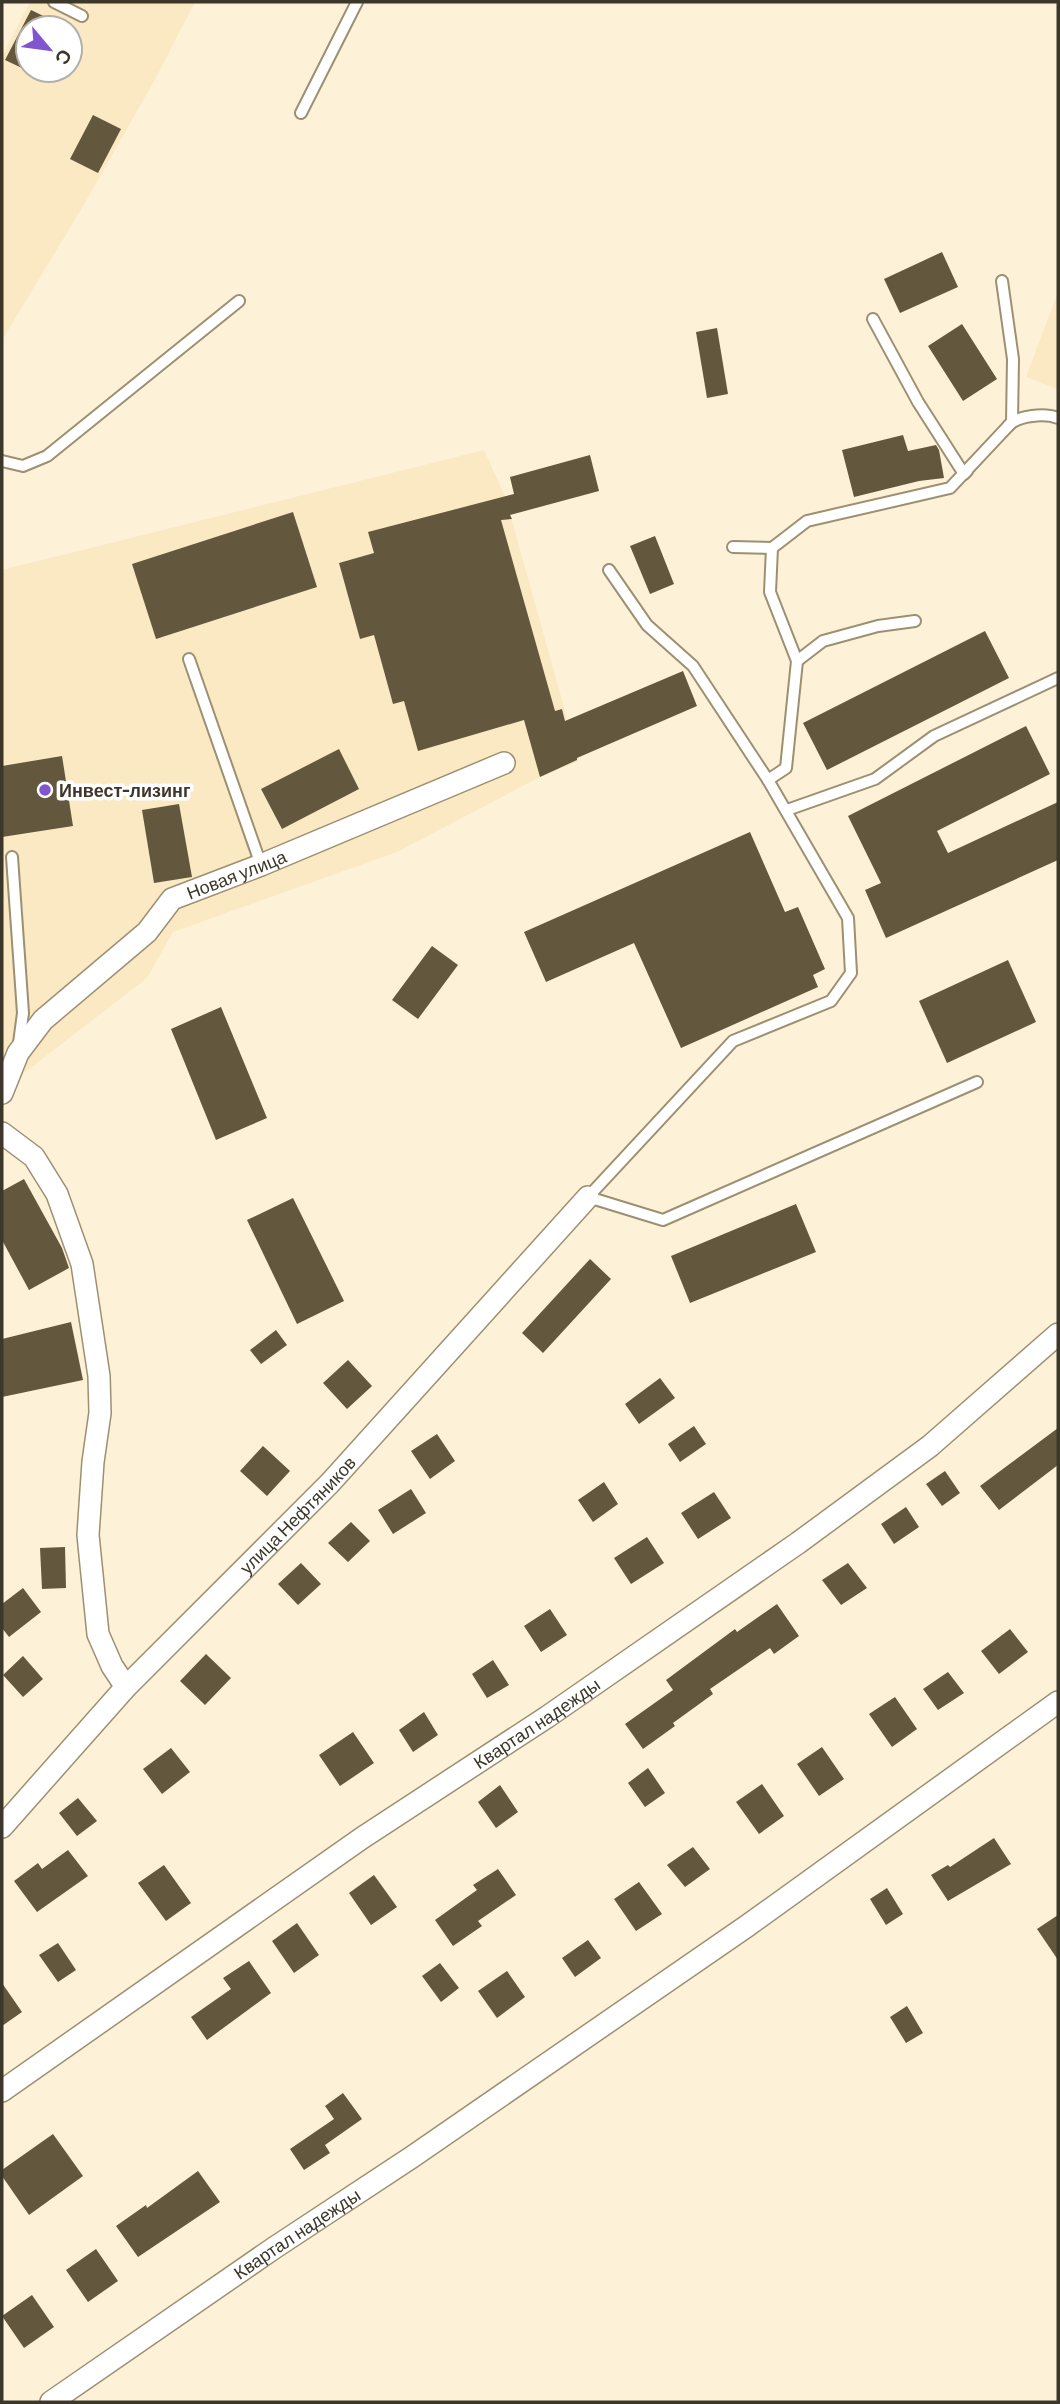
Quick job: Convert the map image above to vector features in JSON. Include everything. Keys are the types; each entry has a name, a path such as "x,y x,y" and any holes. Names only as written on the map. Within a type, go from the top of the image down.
{"street":[{"name":"Новая улица","path":"2,1093 18,1053 43,1020 147,932 172,899 504,763"},
{"path":"2,1133 34,1157 57,1194 82,1264 99,1376 100,1413 93,1462 88,1535 98,1634 112,1666 126,1687"},
{"name":"улица Нефтяников","path":"2,1827 126,1687 330,1483 588,1197"},
{"name":"Квартал надежды","path":"2,2091 362,1838 547,1717 798,1543 930,1446 1058,1334"},
{"name":"Квартал надежды","path":"51,2402 736,1934 1058,1702"}],"lane":[{"path":"54,2 78,14"},
{"path":"301,113 357,2"},
{"path":"1002,281 1013,359 1013,422"},
{"path":"2,461 23,466 47,456 239,301"},
{"path":"873,319 918,402 964,474"},
{"path":"733,547 772,548 807,521 950,488 1013,422 1047,414 1058,418"},
{"path":"768,780 786,768 797,661 770,592 772,548"},
{"path":"609,570 646,625 693,666 787,810 848,918 851,973 831,1001 733,1041 588,1197 663,1220 977,1082"},
{"path":"797,661 823,641 878,626 915,621"},
{"path":"189,659 261,864"},
{"path":"787,810 875,779 934,736 1058,678"},
{"path":"12,857 23,1013 18,1053"}],"shaded area":[{"path":"30,2 195,2 82,208 2,340 2,57 14,33 14,84 84,84 84,14 24,14"},
{"path":"1058,292 1058,389 1026,377"},
{"path":"484,450 505,496 579,761 540,777 397,852 173,932 147,978 2,1090 2,570"}],"building":[{"path":"14,43 14,64 5,60"},
{"path":"93,115 121,129 98,173 70,159"},
{"path":"942,252 958,287 900,313 884,279"},
{"path":"962,324 997,379 963,401 928,346"},
{"path":"717,328 728,394 707,398 696,332"},
{"path":"903,435 908,451 936,445 944,478 919,481 854,497 842,450"},
{"path":"590,455 599,491 510,515 512,519 501,520 555,711 562,709 565,721 683,671 697,706 540,777 524,720 418,751 404,701 393,704 374,635 360,639 339,563 374,553 368,532 514,494 510,477"},
{"path":"293,512 317,587 156,639 132,564"},
{"path":"655,536 674,584 650,594 630,546"},
{"path":"985,631 1009,678 827,770 803,723"},
{"path":"1026,726 1050,774 937,831 948,853 1058,802 1058,860 886,938 865,890 881,883 848,816"},
{"path":"339,749 359,789 282,829 261,789"},
{"path":"62,756 73,826 2,837 2,766"},
{"path":"179,804 192,877 154,883 142,810"},
{"path":"750,832 785,912 798,907 825,969 813,975 818,987 681,1048 634,943 546,982 524,932"},
{"path":"432,946 458,965 418,1019 392,1000"},
{"path":"1008,960 1036,1022 947,1063 919,1001"},
{"path":"221,1007 267,1118 216,1140 171,1029"},
{"path":"24,1179 62,1248 69,1268 29,1290 2,1240 2,1191"},
{"path":"293,1198 344,1301 297,1324 247,1220"},
{"path":"796,1204 816,1252 690,1303 671,1256"},
{"path":"590,1259 611,1279 543,1353 522,1333"},
{"path":"71,1322 83,1380 2,1397 2,1339"},
{"path":"276,1330 287,1345 261,1364 250,1350"},
{"path":"348,1360 372,1386 347,1409 323,1383"},
{"path":"660,1378 675,1398 639,1424 625,1404"},
{"path":"694,1426 706,1444 680,1462 668,1444"},
{"path":"1058,1428 1058,1465 999,1510 980,1486"},
{"path":"437,1434 455,1461 430,1479 411,1451"},
{"path":"263,1446 290,1471 267,1496 240,1471"},
{"path":"945,1471 960,1493 942,1506 926,1484"},
{"path":"604,1482 618,1504 593,1522 578,1500"},
{"path":"411,1489 426,1513 393,1534 378,1510"},
{"path":"714,1492 731,1518 698,1539 681,1513"},
{"path":"906,1507 919,1527 894,1544 881,1524"},
{"path":"351,1522 370,1541 348,1562 328,1543"},
{"path":"647,1537 664,1563 631,1584 614,1558"},
{"path":"65,1547 66,1588 42,1589 40,1548"},
{"path":"301,1563 321,1584 298,1605 278,1584"},
{"path":"848,1563 867,1588 841,1605 822,1580"},
{"path":"23,1588 41,1612 9,1637 2,1628 2,1604"},
{"path":"777,1604 799,1636 774,1654 770,1648 710,1689 713,1694 643,1749 625,1724 673,1690 666,1680 735,1629 737,1632"},
{"path":"550,1609 567,1635 541,1652 524,1626"},
{"path":"1010,1629 1028,1652 999,1674 981,1651"},
{"path":"206,1654 231,1678 205,1705 180,1681"},
{"path":"23,1656 43,1679 23,1697 3,1675"},
{"path":"493,1660 509,1685 487,1698 472,1674"},
{"path":"948,1672 964,1693 938,1710 923,1689"},
{"path":"895,1697 917,1729 892,1747 869,1714"},
{"path":"424,1712 438,1735 413,1752 399,1730"},
{"path":"353,1732 374,1763 340,1786 319,1755"},
{"path":"822,1747 844,1779 819,1796 797,1764"},
{"path":"171,1748 190,1772 162,1794 143,1769"},
{"path":"648,1768 665,1793 645,1807 628,1783"},
{"path":"762,1784 784,1816 759,1834 736,1802"},
{"path":"500,1785 518,1812 496,1828 478,1802"},
{"path":"78,1798 97,1821 77,1836 59,1813"},
{"path":"994,1838 1011,1864 948,1901 931,1875 948,1865 950,1867"},
{"path":"693,1847 710,1869 685,1887 667,1865"},
{"path":"68,1850 88,1876 37,1912 14,1881 38,1863 42,1869"},
{"path":"164,1865 191,1903 166,1921 138,1883"},
{"path":"498,1869 516,1895 478,1921 482,1926 453,1946 435,1920 477,1890 473,1885"},
{"path":"374,1875 397,1907 371,1925 349,1893"},
{"path":"639,1882 662,1914 636,1931 614,1899"},
{"path":"887,1888 903,1914 886,1925 870,1899"},
{"path":"1058,1915 1058,1960 1037,1929"},
{"path":"297,1923 319,1955 294,1973 272,1941"},
{"path":"588,1940 601,1958 575,1977 562,1958"},
{"path":"58,1943 76,1970 58,1982 39,1955"},
{"path":"249,1961 271,1993 207,2040 191,2017 231,1989 223,1978"},
{"path":"440,1963 459,1988 441,2002 422,1976"},
{"path":"507,1971 525,1997 497,2018 478,1991"},
{"path":"2,1983 22,2012 2,2026"},
{"path":"907,2006 923,2033 906,2043 890,2017"},
{"path":"343,2093 362,2119 325,2145 330,2153 304,2170 290,2149 334,2119 325,2106"},
{"path":"53,2134 83,2176 29,2215 2,2176 2,2170"},
{"path":"198,2171 220,2202 138,2257 116,2226 146,2205 147,2208"},
{"path":"96,2249 118,2281 88,2302 66,2270"},
{"path":"32,2295 54,2327 24,2348 2,2316"}],"place":[{"name":"Инвест-лизинг","path":"45,790"}]}
